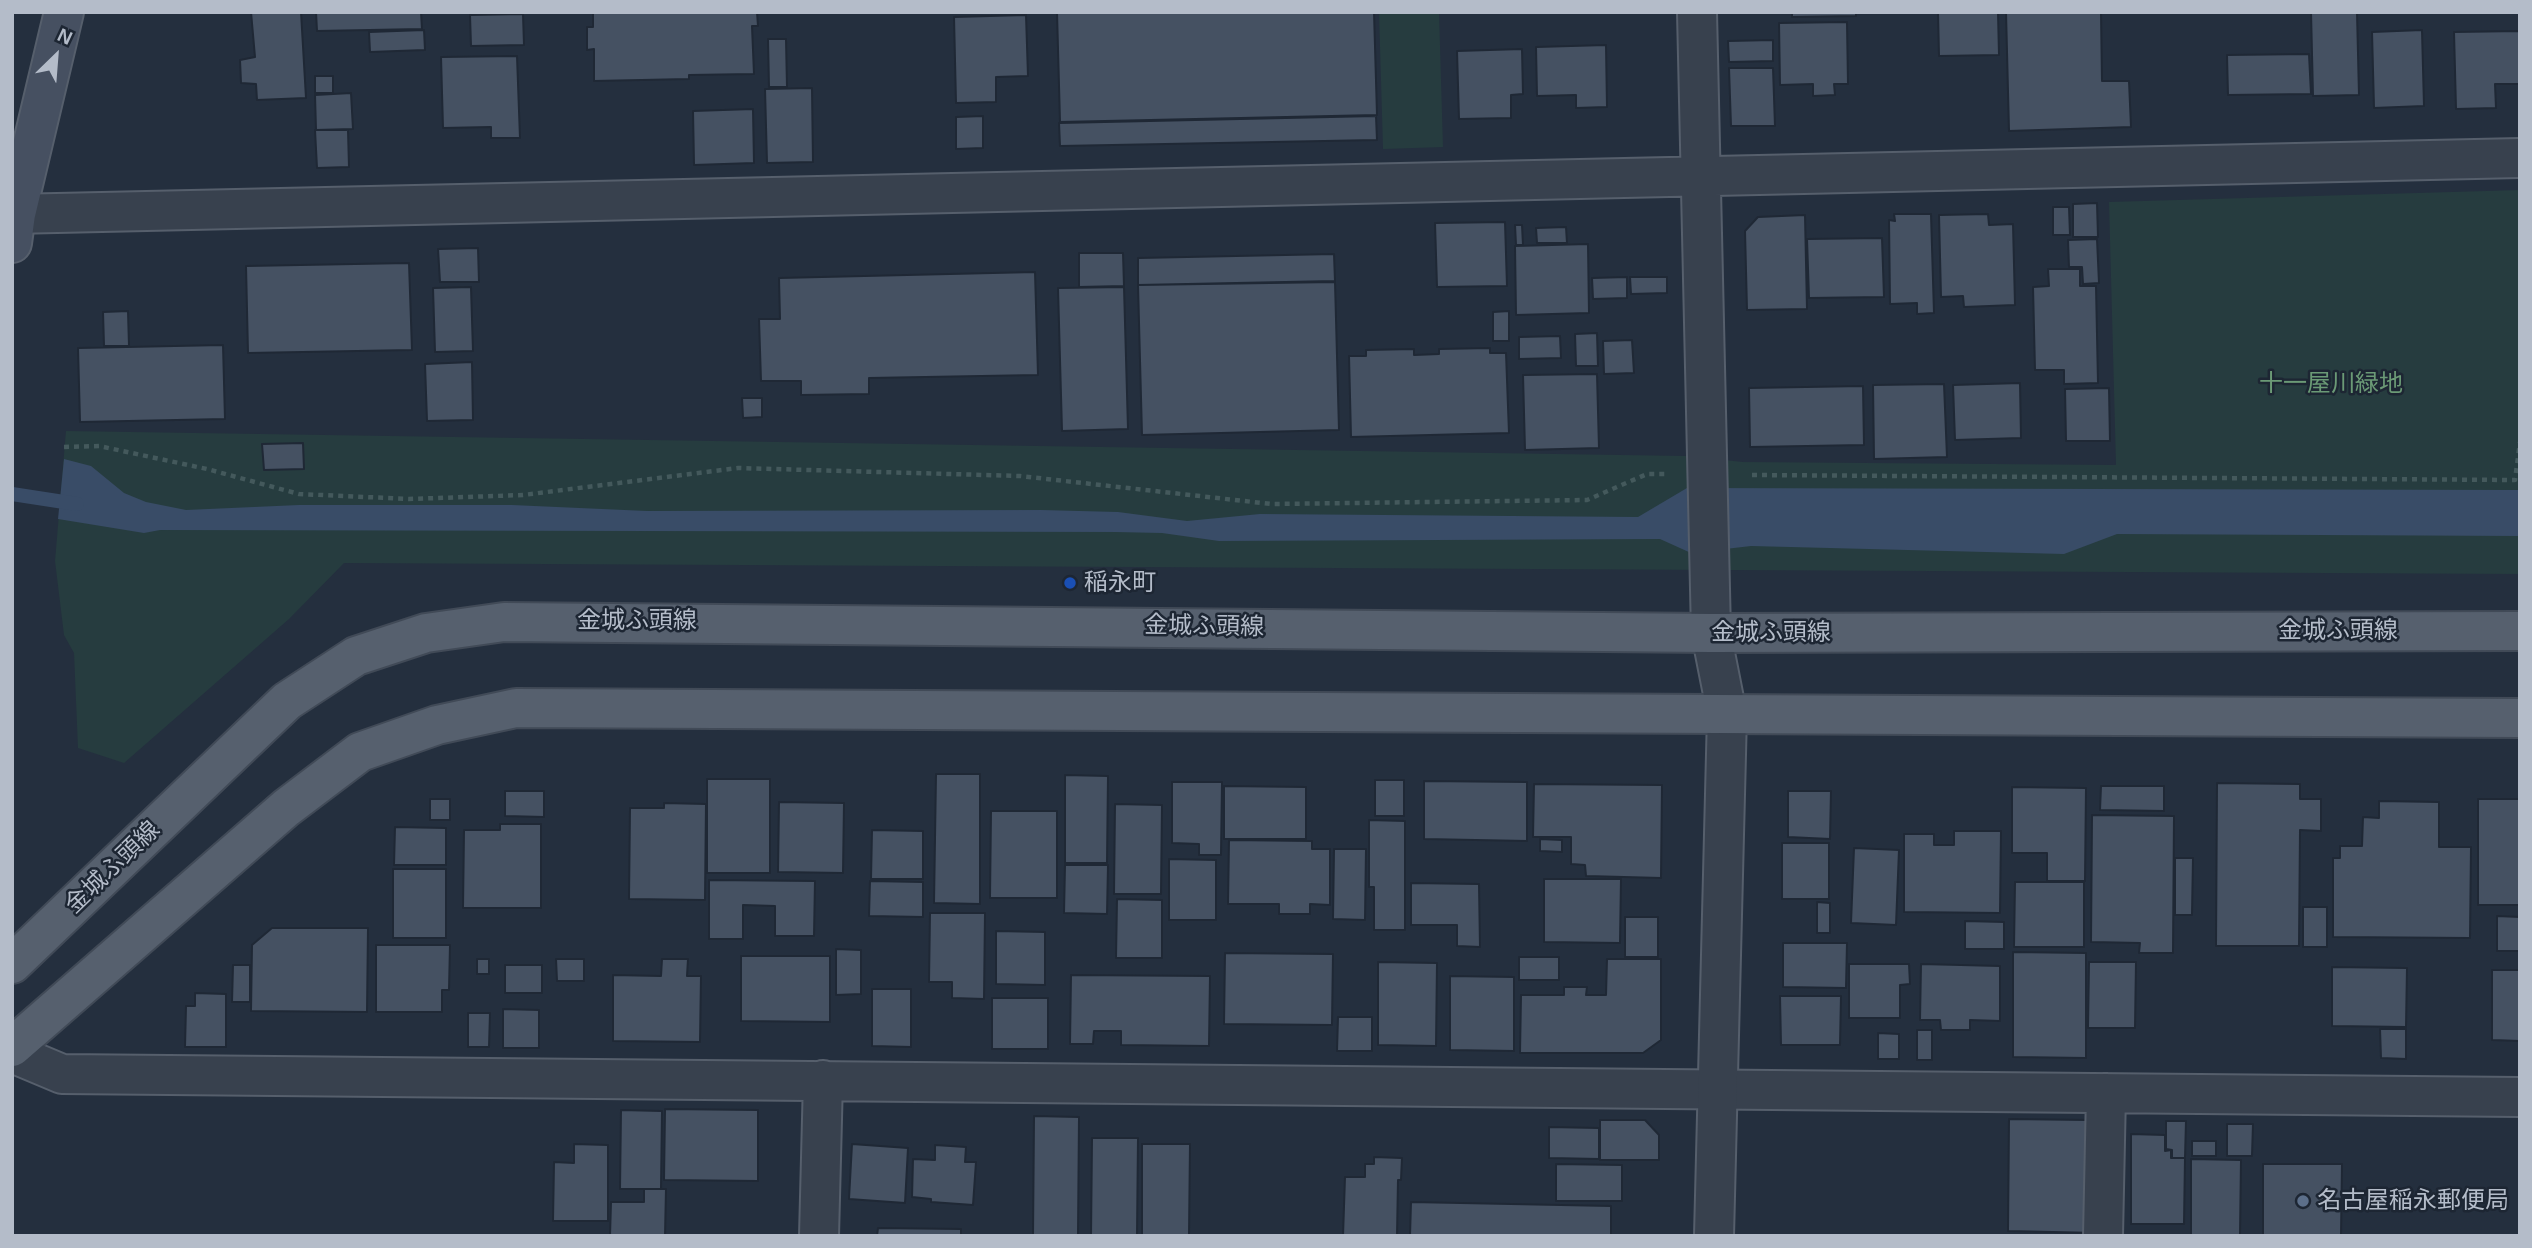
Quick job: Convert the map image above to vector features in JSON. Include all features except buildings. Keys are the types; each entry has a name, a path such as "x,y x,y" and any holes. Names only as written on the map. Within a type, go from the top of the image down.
{"main road":[{"path":"14,223 64,12"},
{"name":"金城ふ頭線","path":"12,964 287,701 356,656 426,633 503,622 1711,633 2520,631"},
{"path":"12,1046 286,808 360,752 437,725 516,708 2520,718"}],"street":[{"path":"1697,12 1703,176 1711,633 1727,714 1714,1236"},
{"path":"14,223 1703,176 2520,158"},
{"path":"12,1053 62,1074 2520,1097"},
{"path":"819,1236 823,1080"},
{"path":"2103,1236 2106,1093"}],"path":[{"path":"64,447 99,446 207,468 299,494 410,499 523,495 738,468 1020,476 1271,504 1587,500 1647,474 1708,479 2515,480 2520,442"}],"green space":[{"path":"1379,12 1439,12 1443,147 1383,149"},
{"name":"十一屋川緑地","path":"2520,190 2520,574 344,563 289,619 124,763 78,748 74,653 64,635 55,561 66,431 1686,456 1743,462 2116,465 2109,202"}],"water":[{"path":"64,459 91,466 124,493 146,502 186,510 299,505 512,505 647,511 1041,510 1118,512 1187,521 1260,514 1638,517 1687,488 2520,490 2520,536 2117,534 2064,554 1751,546 1691,553 1660,539 1219,541 1162,533 1115,532 160,530 144,533 58,519"}],"waterway":[{"path":"12,494 77,504"}],"place":[{"name":"稲永町","path":"1070,583"},
{"name":"名古屋稲永郵便局","path":"2303,1201"}]}
